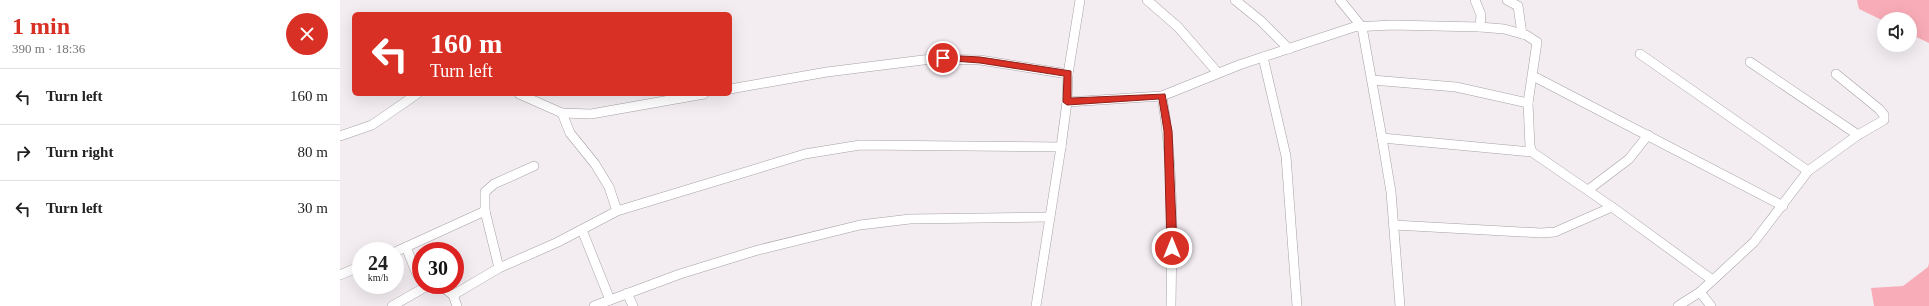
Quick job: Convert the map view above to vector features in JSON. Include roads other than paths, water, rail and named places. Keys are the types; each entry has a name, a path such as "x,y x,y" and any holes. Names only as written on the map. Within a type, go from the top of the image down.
{"street":[{"path":"1036,306 1061,148 1067,102 1068,74 1080,0"},
{"path":"1147,0 1178,27 1218,73"},
{"path":"1235,0 1261,20 1289,49"},
{"path":"1340,0 1362,27 1391,192 1400,306"},
{"path":"1475,0 1481,15 1480,27"},
{"path":"1507,0 1518,6 1522,34"},
{"path":"1067,102 1162,96 1218,73 1350,28 1392,25 1480,27 1532,37 1537,45 1528,103 1530,146 1532,152"},
{"path":"1640,54 1808,172"},
{"path":"1263,57 1286,156 1297,306"},
{"path":"732,89 834,71 931,58 980,60 1068,74"},
{"path":"1750,62 1858,135"},
{"path":"1678,306 1700,292 1711,280 1754,242 1808,172 1858,135 1884,120 1884,116 1879,109 1836,74"},
{"path":"1533,76 1648,134 1783,206"},
{"path":"1372,80 1456,87 1528,103"},
{"path":"340,136 367,129 415,96"},
{"path":"524,96 562,113 591,114 616,111 694,96"},
{"path":"1162,96 1168,131 1170,168 1172,234 1171,306"},
{"path":"562,113 570,133 596,164 609,187 617,211"},
{"path":"1588,190 1629,159 1648,134"},
{"path":"1382,138 1532,152 1612,207 1711,280"},
{"path":"456,306 453,295 499,268 558,242 617,211 759,166 827,150 860,145 1061,148"},
{"path":"499,268 485,211 484,197 488,189 494,184 534,166"},
{"path":"1394,225 1541,233 1555,232 1612,207"},
{"path":"412,262 406,247 485,211"},
{"path":"594,306 680,274 758,250 860,225 910,219 1049,217"},
{"path":"582,230 610,300"},
{"path":"340,275 352,270"},
{"path":"1700,292 1711,306"},
{"path":"627,293 633,306"},
{"path":"392,306 413,294"}]}
